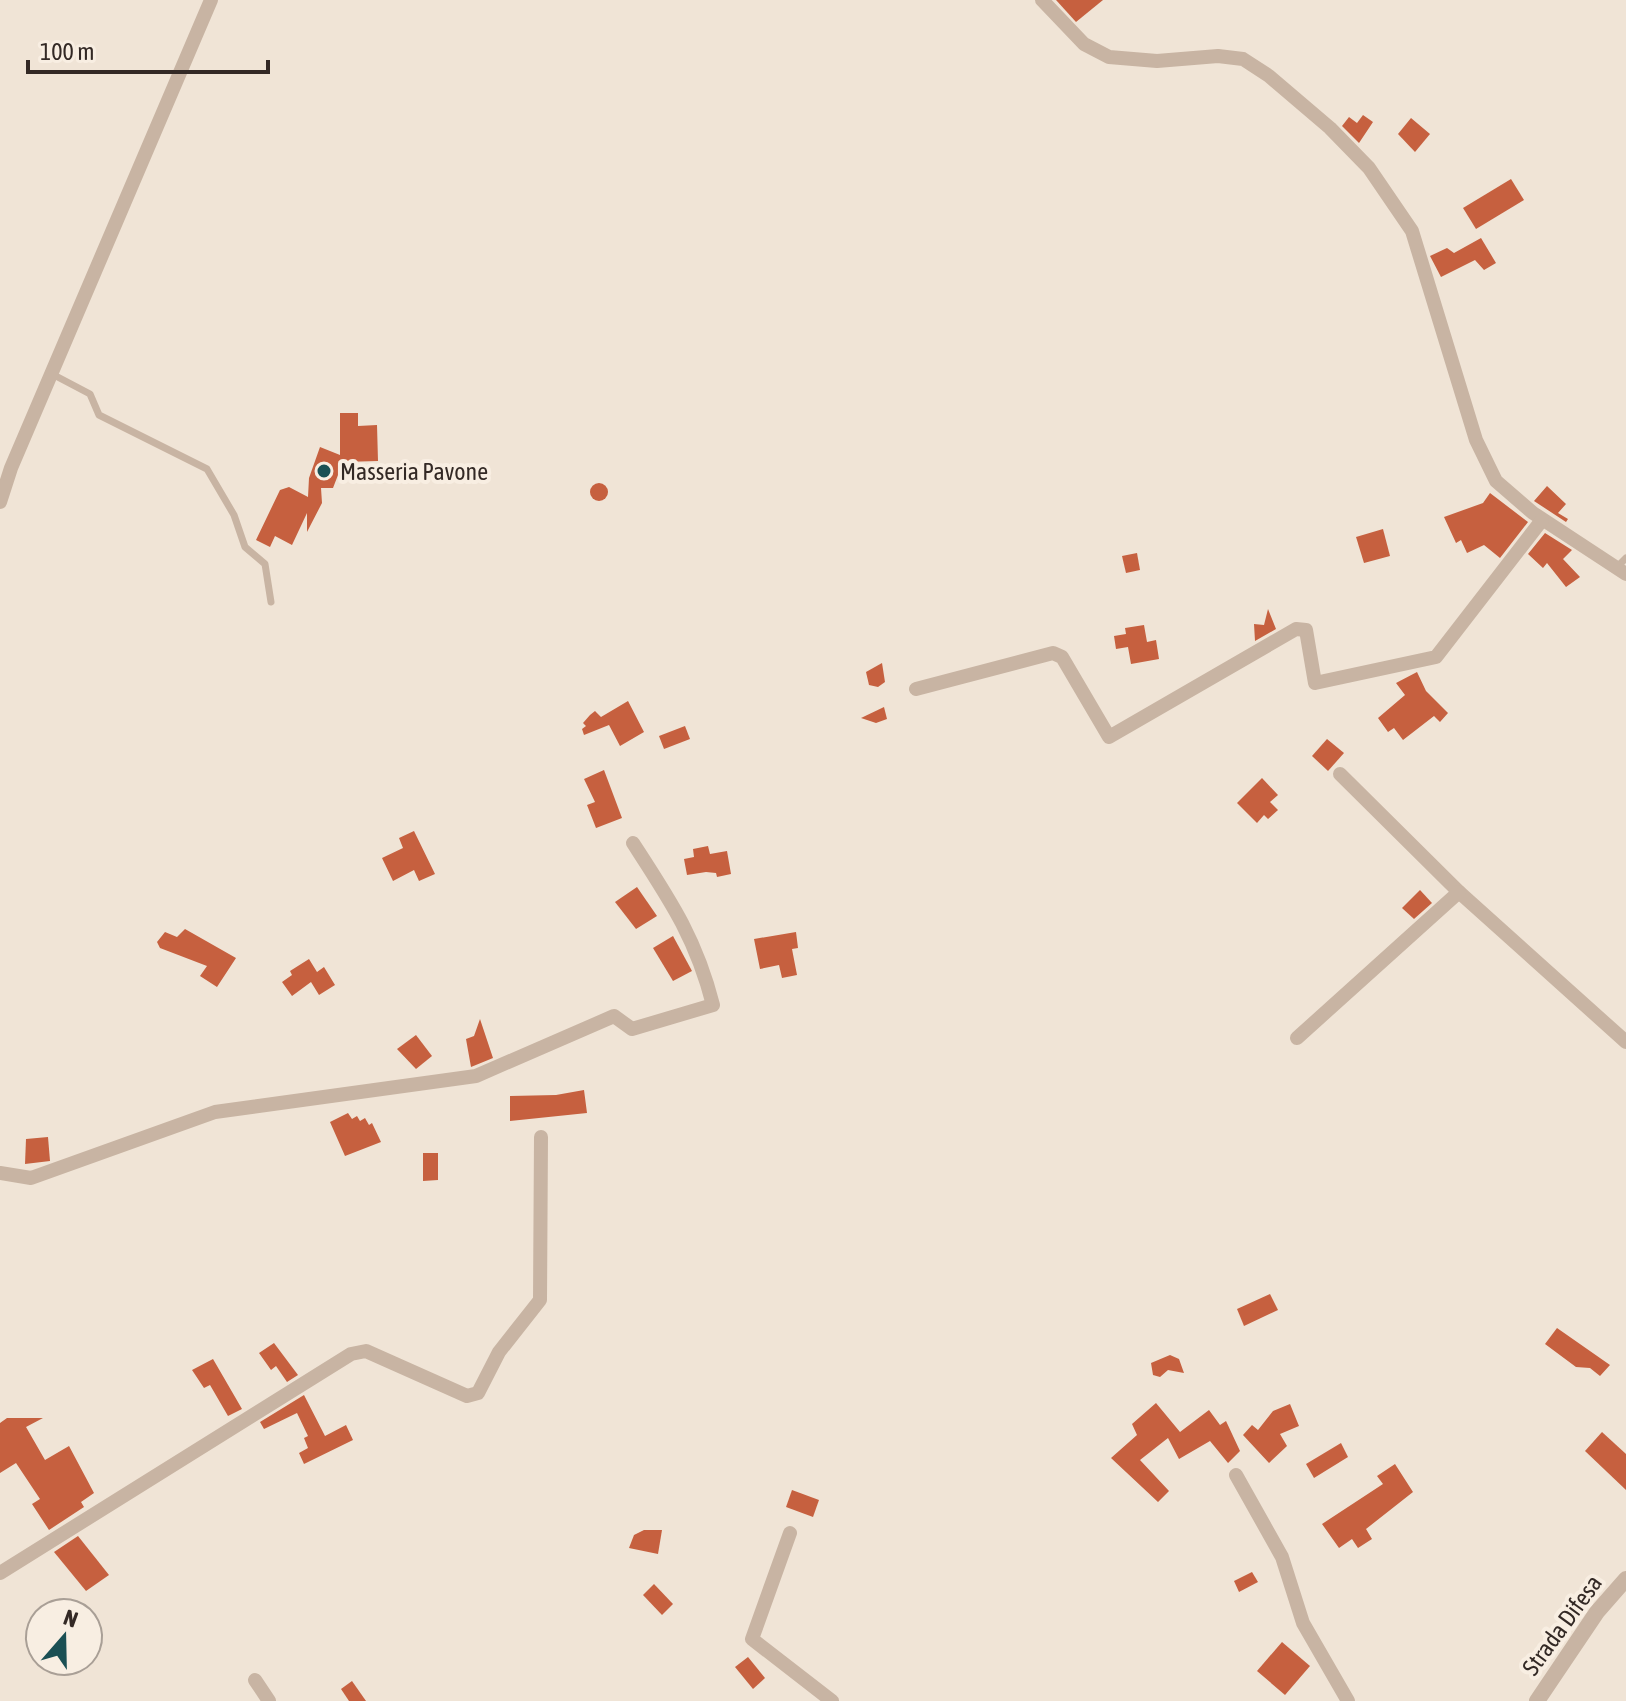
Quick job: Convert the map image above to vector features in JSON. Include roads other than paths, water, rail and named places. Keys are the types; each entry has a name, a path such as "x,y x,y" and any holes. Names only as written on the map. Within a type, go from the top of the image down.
{"street":[{"path":"0,502 211,0"},
{"path":"1042,0 1084,44 1109,57 1157,61 1218,56 1243,59 1269,76 1330,128 1369,168 1412,231 1486,464 1496,481 1542,520 1623,566"},
{"path":"916,689 1053,653 1062,657 1109,737 1296,629 1306,630 1315,683 1436,657 1542,520"},
{"path":"1340,774 1459,892 1626,1042"},
{"path":"0,1173 31,1178 215,1112 374,1087 476,1076 614,1016 632,1029 713,1005 701,957 677,911 633,843"},
{"path":"1297,1038 1459,892"},
{"path":"0,1573 351,1354 366,1351 467,1396 478,1393 499,1352 540,1300 541,1137"},
{"path":"1236,1475 1282,1557 1303,1623 1348,1701"},
{"path":"790,1533 752,1639 832,1701"},
{"name":"Strada Difesa","path":"1537,1701 1597,1612 1626,1579"},
{"path":"255,1680 269,1701"}],"lane":[{"path":"52,374 90,394 99,415 207,469 234,515 245,547 265,564 271,602"}],"place":[{"name":"Masseria Pavone","path":"324,471"}]}
